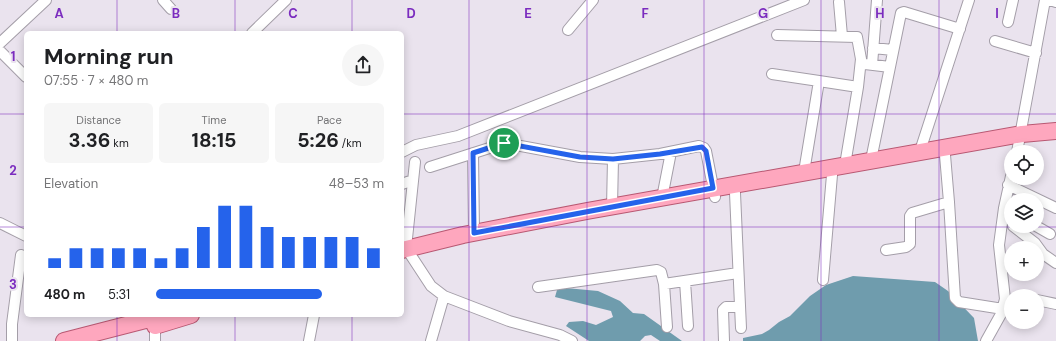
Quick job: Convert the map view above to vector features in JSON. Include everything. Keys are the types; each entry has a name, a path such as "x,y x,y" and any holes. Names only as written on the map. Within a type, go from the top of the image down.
{"main road":[{"path":"405,252 714,192 804,172 920,151 1020,143 1056,131"},
{"path":"405,252 474,233 662,198 714,192 735,193 996,145 1056,138"},
{"path":"100,341 158,328 186,317"},
{"path":"64,341 158,328"}],"street":[{"path":"0,43 46,0"},
{"path":"163,0 170,9"},
{"path":"254,31 286,0"},
{"path":"568,30 593,0"},
{"path":"404,151 416,145 458,136 804,0"},
{"path":"872,65 872,48 877,0"},
{"path":"920,151 969,0"},
{"path":"1008,22 1014,0"},
{"path":"1020,143 1045,0"},
{"path":"1050,0 1056,2"},
{"path":"839,2 842,36"},
{"path":"871,160 900,16 904,12 960,29"},
{"path":"777,35 842,36 857,38 859,40 861,64 845,165"},
{"path":"995,41 1036,52"},
{"path":"872,48 893,50"},
{"path":"0,51 24,75"},
{"path":"861,64 890,67"},
{"path":"772,74 858,87"},
{"path":"804,172 819,81"},
{"path":"430,167 504,143 580,157 613,159 671,152 699,146 704,148 714,192"},
{"path":"662,198 671,152"},
{"path":"473,153 474,233"},
{"path":"945,155 955,298 959,302 1004,303"},
{"path":"612,207 613,159"},
{"path":"415,162 405,252 431,286 444,296 509,321 560,335 572,341"},
{"path":"824,280 832,175"},
{"path":"404,183 413,180"},
{"path":"1017,185 1056,208"},
{"path":"735,193 741,328"},
{"path":"886,250 906,248 910,244 910,216 912,213 949,202"},
{"path":"1004,215 1002,219 999,245 1004,289"},
{"path":"0,223 24,235"},
{"path":"1044,231 1050,234"},
{"path":"1023,233 1035,242 1043,254 1056,263"},
{"path":"12,341 12,324 21,255"},
{"path":"538,287 657,270 661,272 664,284 667,327"},
{"path":"664,284 738,273"},
{"path":"685,281 688,326"},
{"path":"431,341 444,296"},
{"path":"1044,301 1056,304"},
{"path":"724,341 723,310 726,307 740,307"},
{"path":"986,341 1004,307"},
{"path":"309,341 314,317"}],"water":[{"path":"853,276 935,282 948,291 974,318 978,341 743,341 743,338 762,334 790,316 810,296 826,285"},
{"path":"566,288 598,291 620,301 633,313 644,314 682,341 660,341 651,335 645,336 640,341 589,341 566,326 569,322 583,321 596,325 613,317 611,311 555,297 557,290"}],"route":[{"path":"504,143 580,157 613,159 660,154 699,146 704,148 706,151 713,188 474,233 473,153 504,143"}]}
